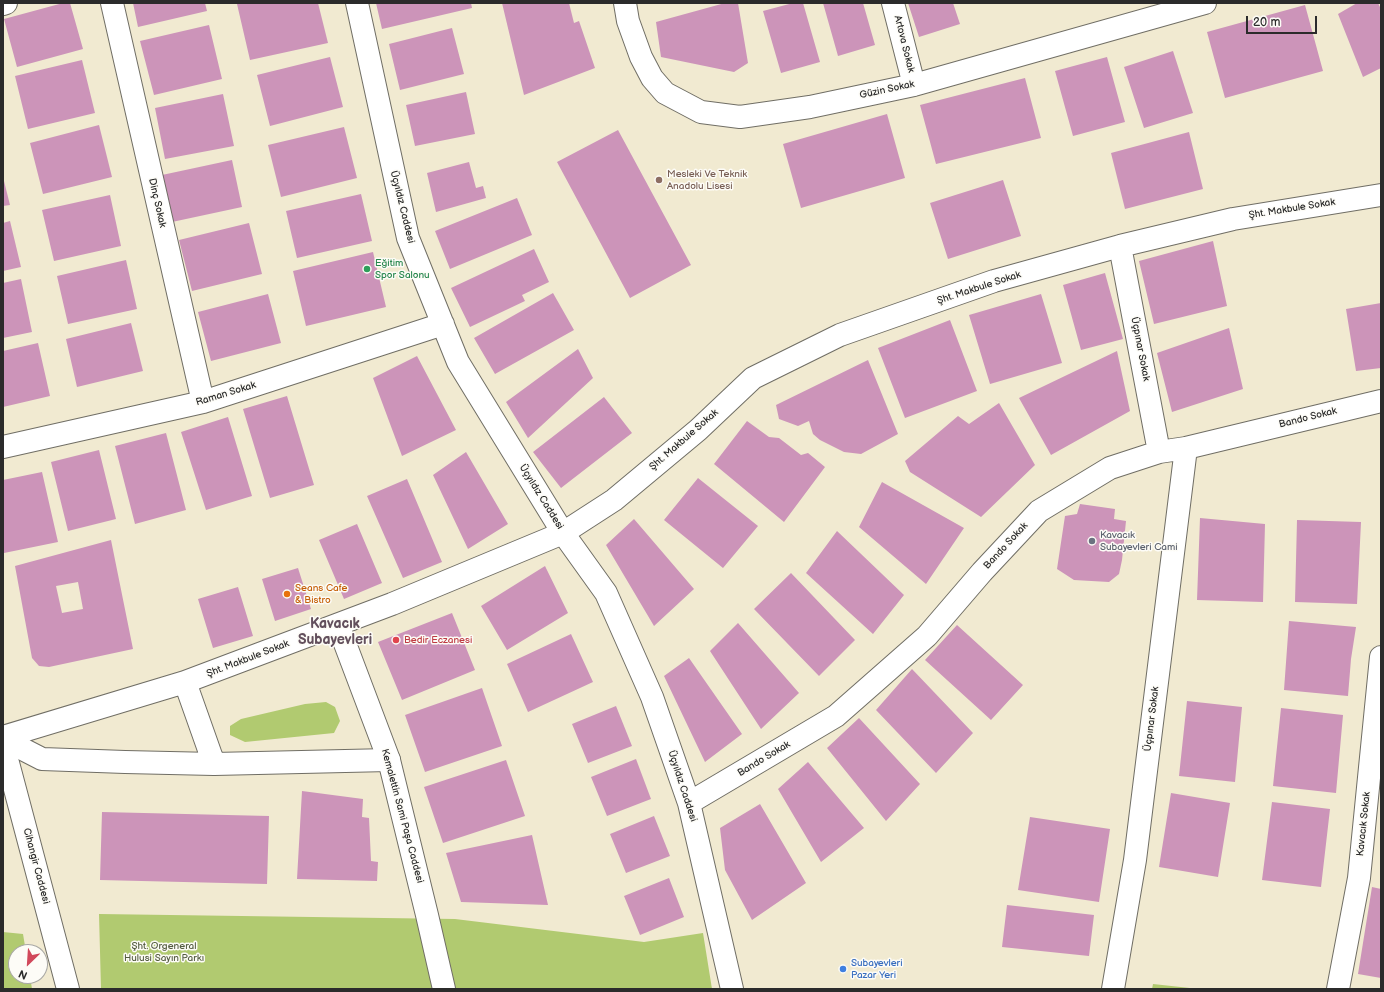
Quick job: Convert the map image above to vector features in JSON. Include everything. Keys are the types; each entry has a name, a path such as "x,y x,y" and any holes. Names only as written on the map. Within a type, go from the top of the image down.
{"street":[{"name":"Dinç Sokak","path":"112,3 203,402"},
{"name":"Üçyıldız Caddesi","path":"357,3 408,238 458,362 563,532 606,593 652,696 689,803 732,989"},
{"name":"Güzin Sokak","path":"625,3 628,21 638,50 652,78 665,93 701,112 740,118 810,107 914,85 1157,9 1205,3"},
{"name":"Artova Sokak","path":"893,3 914,85"},
{"name":"Şht. Makbule Sokak","path":"3,738 185,682 399,601 563,532 614,500 698,430 754,378 840,335 994,281 1120,246 1233,219 1381,195"},
{"name":"Üçpınar Sokak","path":"1120,246 1159,452"},
{"name":"Raman Sokak","path":"3,447 203,402 443,324"},
{"name":"Bando Sokak","path":"689,803 836,716 927,636 982,572 1039,511 1110,468 1159,452 1186,448 1381,401"},
{"name":"Üçpınar Sokak","path":"1113,989 1135,860 1186,448"},
{"name":"Kemalettin Sami Paşa Caddesi","path":"338,625 389,760 444,989"},
{"name":"Kavacık Sokak","path":"1338,989 1359,878 1381,657"},
{"path":"185,682 214,764"},
{"path":"3,738 42,759 214,764 389,760"},
{"name":"Cihangir Caddesi","path":"3,744 68,989"}],"green space":[{"path":"326,702 335,707 340,721 334,733 245,742 230,735 230,726 241,719 305,704"},
{"name":"Şht. Orgeneral Hulusi Sayın Parkı","path":"99,914 455,919 644,942 703,933 712,989 101,989"},
{"path":"3,932 23,934 25,944 8,944 8,984 31,984 32,989 3,989"},
{"path":"1153,984 1199,989 1152,989"}],"building":[{"path":"63,3 70,3 83,49 17,67 4,19"},
{"path":"133,3 205,3 207,11 138,27"},
{"path":"318,3 328,43 250,60 237,4"},
{"path":"376,3 471,3 472,8 382,29"},
{"path":"502,3 569,3 574,23 579,21 595,68 524,95"},
{"path":"725,3 738,3 748,63 734,72 661,57 656,22"},
{"path":"793,3 803,3 820,62 781,73 763,11"},
{"path":"823,3 863,3 875,45 838,56"},
{"path":"908,3 953,3 960,24 919,37"},
{"path":"1357,3 1378,3 1381,9 1381,68 1363,77 1338,14"},
{"path":"1305,5 1323,71 1225,98 1207,32"},
{"path":"209,25 222,79 154,95 140,41"},
{"path":"452,28 464,74 400,90 389,44"},
{"path":"1173,51 1193,113 1144,128 1124,67"},
{"path":"330,57 343,107 270,126 257,75"},
{"path":"1107,57 1125,122 1073,136 1055,71"},
{"path":"82,60 95,113 28,129 15,76"},
{"path":"1025,78 1041,138 936,164 920,105"},
{"path":"466,92 475,134 415,146 406,105"},
{"path":"223,94 234,146 165,159 155,108"},
{"path":"887,114 905,178 801,208 783,144"},
{"path":"99,125 112,177 43,194 30,143"},
{"path":"344,127 357,178 281,197 268,145"},
{"path":"618,130 691,265 630,298 557,162"},
{"path":"1189,132 1203,189 1125,209 1111,153"},
{"path":"232,160 242,207 172,222 162,175"},
{"path":"469,162 476,188 483,186 486,198 436,212 427,173"},
{"path":"3,177 10,205 3,206"},
{"path":"1003,180 1021,236 948,259 930,203"},
{"path":"361,194 372,241 297,258 286,211"},
{"path":"110,195 121,246 54,261 42,210"},
{"path":"517,198 532,235 450,269 435,231"},
{"path":"10,221 21,267 3,271 3,223"},
{"path":"249,223 262,274 192,291 179,240"},
{"path":"1213,241 1227,306 1154,324 1139,261"},
{"path":"534,249 549,282 522,295 525,301 470,327 451,288"},
{"path":"373,252 386,307 306,326 293,271"},
{"path":"126,260 137,309 68,324 57,276"},
{"path":"1105,273 1123,339 1081,350 1063,285"},
{"path":"21,279 32,332 3,338 3,283"},
{"path":"553,293 574,330 495,374 474,338"},
{"path":"268,294 281,343 211,361 198,312"},
{"path":"1041,294 1062,363 990,384 969,315"},
{"path":"1381,303 1381,368 1356,371 1346,309"},
{"path":"950,320 977,391 905,418 878,348"},
{"path":"131,323 143,371 77,387 66,339"},
{"path":"1229,328 1243,389 1172,412 1157,353"},
{"path":"38,343 50,396 3,407 3,351"},
{"path":"578,349 593,378 528,438 506,402"},
{"path":"1117,351 1130,411 1051,455 1019,398"},
{"path":"417,356 456,430 402,456 373,378"},
{"path":"868,360 898,434 861,454 844,452 820,440 813,434 809,421 798,426 779,419 776,405"},
{"path":"287,396 314,485 270,498 243,409"},
{"path":"604,397 632,433 561,488 533,452"},
{"path":"999,403 1035,465 981,517 910,472 905,461 958,416 969,424"},
{"path":"228,417 252,496 206,510 181,432"},
{"path":"747,421 769,437 779,438 801,455 808,453 825,467 784,522 714,464"},
{"path":"166,433 186,510 135,524 115,446"},
{"path":"99,450 116,519 68,531 51,462"},
{"path":"466,452 508,524 468,549 433,475"},
{"path":"42,472 58,542 4,553 3,480"},
{"path":"698,478 758,526 723,568 664,520"},
{"path":"407,479 442,562 403,578 367,496"},
{"path":"882,482 964,528 926,584 859,527"},
{"name":"Kavacık Subayevleri Cami","path":"1080,504 1115,509 1114,519 1126,521 1119,574 1109,582 1074,580 1057,569 1065,516 1077,514"},
{"path":"1200,518 1265,524 1263,602 1197,600"},
{"path":"634,519 694,589 654,626 606,545"},
{"path":"1297,520 1361,522 1357,604 1295,602"},
{"path":"357,524 382,583 344,599 319,540"},
{"path":"837,531 904,595 873,634 806,573"},
{"path":"111,540 133,649 49,667 39,666 32,658 15,566","holes":["78,582 83,609 62,613 56,586"]},
{"path":"545,566 568,613 507,650 481,606"},
{"name":"Seans Cafe & Bistro","path":"298,568 311,609 275,621 262,579"},
{"path":"791,573 855,640 819,676 754,609"},
{"path":"238,587 253,636 213,648 198,599"},
{"path":"452,613 475,670 402,700 378,642"},
{"path":"1289,621 1356,627 1351,659 1348,696 1284,690"},
{"path":"738,623 799,693 761,729 710,651"},
{"path":"957,625 1023,685 991,720 925,660"},
{"path":"571,634 593,682 528,712 507,664"},
{"path":"689,658 742,734 705,762 664,676"},
{"path":"912,669 973,733 936,773 876,710"},
{"path":"482,688 502,746 425,772 405,715"},
{"path":"1187,701 1242,707 1235,782 1179,776"},
{"path":"616,706 632,746 588,763 572,724"},
{"path":"1281,708 1343,715 1336,793 1273,786"},
{"path":"859,718 920,784 886,821 827,748"},
{"path":"636,759 651,799 607,816 591,777"},
{"path":"506,760 525,816 443,843 424,787"},
{"path":"808,762 864,828 821,862 778,789"},
{"path":"302,791 363,799 362,817 369,818 371,861 378,862 377,881 297,879"},
{"path":"1171,793 1230,803 1218,877 1159,867"},
{"path":"1272,802 1330,809 1321,887 1262,880"},
{"path":"760,804 806,883 752,920 725,870 720,828"},
{"path":"102,812 269,816 267,884 100,880"},
{"path":"654,816 670,856 626,873 610,834"},
{"path":"1030,817 1110,829 1099,902 1018,890"},
{"path":"532,835 548,905 461,902 446,853"},
{"path":"669,878 684,917 640,935 624,896"},
{"path":"1372,887 1381,889 1381,978 1358,974"},
{"path":"1007,905 1094,915 1089,956 1002,947"}],"place":[{"name":"Mesleki Ve Teknik Anadolu Lisesi","path":"659,180"},
{"name":"Eğitim Spor Salonu","path":"367,269"},
{"name":"Kavacık Subayevleri Cami","path":"1092,541"},
{"name":"Seans Cafe & Bistro","path":"287,594"},
{"name":"Bedir Eczanesi","path":"396,640"},
{"name":"Subayevleri Pazar Yeri","path":"843,969"}],"district":[{"name":"Kavacık Subayevleri","path":"335,632"}]}
